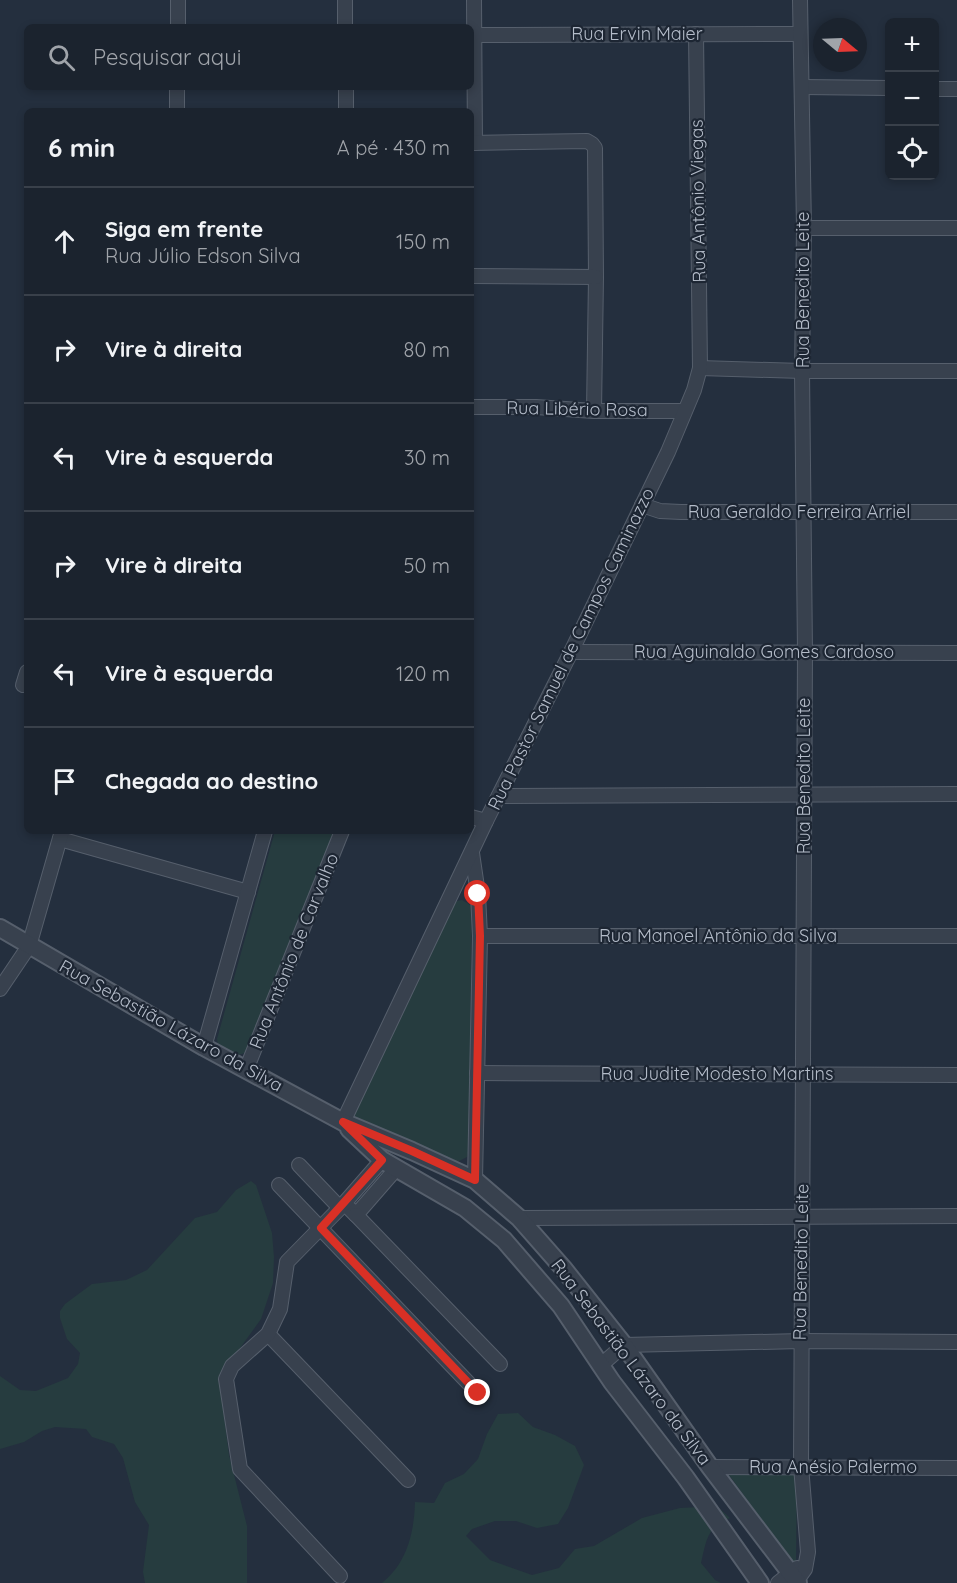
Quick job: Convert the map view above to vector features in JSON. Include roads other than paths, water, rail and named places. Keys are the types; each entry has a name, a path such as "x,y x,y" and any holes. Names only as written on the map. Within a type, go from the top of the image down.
{"street":[{"path":"178,0 178,24"},
{"path":"345,0 345,24"},
{"path":"474,0 474,35"},
{"name":"Rua Benedito Leite","path":"792,1581 805,1569 808,1552 801,1466 805,652 801,0"},
{"name":"Rua Antônio Viegas","path":"696,34 700,368"},
{"name":"Rua Ervin Maier","path":"474,35 800,34"},
{"path":"802,87 885,88"},
{"path":"939,89 957,89"},
{"path":"177,90 177,108"},
{"path":"346,90 346,108"},
{"path":"473,90 473,108"},
{"path":"474,143 587,141 595,148 594,411"},
{"path":"804,228 957,228"},
{"path":"474,276 596,277"},
{"path":"700,368 802,371 957,371"},
{"name":"Rua Pastor Samuel de Campos Caminazzo","path":"349,1125 486,820 668,452 694,390 700,368"},
{"name":"Rua Libério Rosa","path":"474,406 594,411 684,411"},
{"name":"Rua Geraldo Ferreira Arriel","path":"642,505 660,511 957,512"},
{"name":"Rua Aguinaldo Gomes Cardoso","path":"571,652 957,653"},
{"path":"499,796 957,794"},
{"path":"474,818 486,820"},
{"path":"204,1047 264,834"},
{"name":"Rua Antônio de Carvalho","path":"246,1070 341,834"},
{"path":"0,989 29,946 61,835 248,892"},
{"path":"472,853 478,894 480,936 475,1180"},
{"name":"Rua Sebastião Lázaro da Silva","path":"0,928 204,1047 349,1125 475,1180 519,1218 563,1268 624,1346 792,1581"},
{"name":"Rua Manoel Antônio da Silva","path":"480,936 957,936"},
{"name":"Rua Judite Modesto Martins","path":"477,1073 957,1075"},
{"name":"Rua Sebastião Lázaro da Silva","path":"349,1125 389,1165 465,1208 504,1240 561,1306 612,1382 686,1478 760,1583"},
{"path":"299,1165 342,1206 356,1215 500,1365"},
{"path":"340,1576 240,1469 226,1378 232,1366 268,1334 280,1309 287,1262 342,1206 389,1165"},
{"path":"356,1215 389,1165"},
{"path":"279,1185 478,1393"},
{"path":"519,1218 957,1216"},
{"path":"268,1334 408,1480"},
{"path":"602,1365 624,1346 801,1341 957,1342"},
{"name":"Rua Anésio Palermo","path":"710,1467 957,1468"}]}
